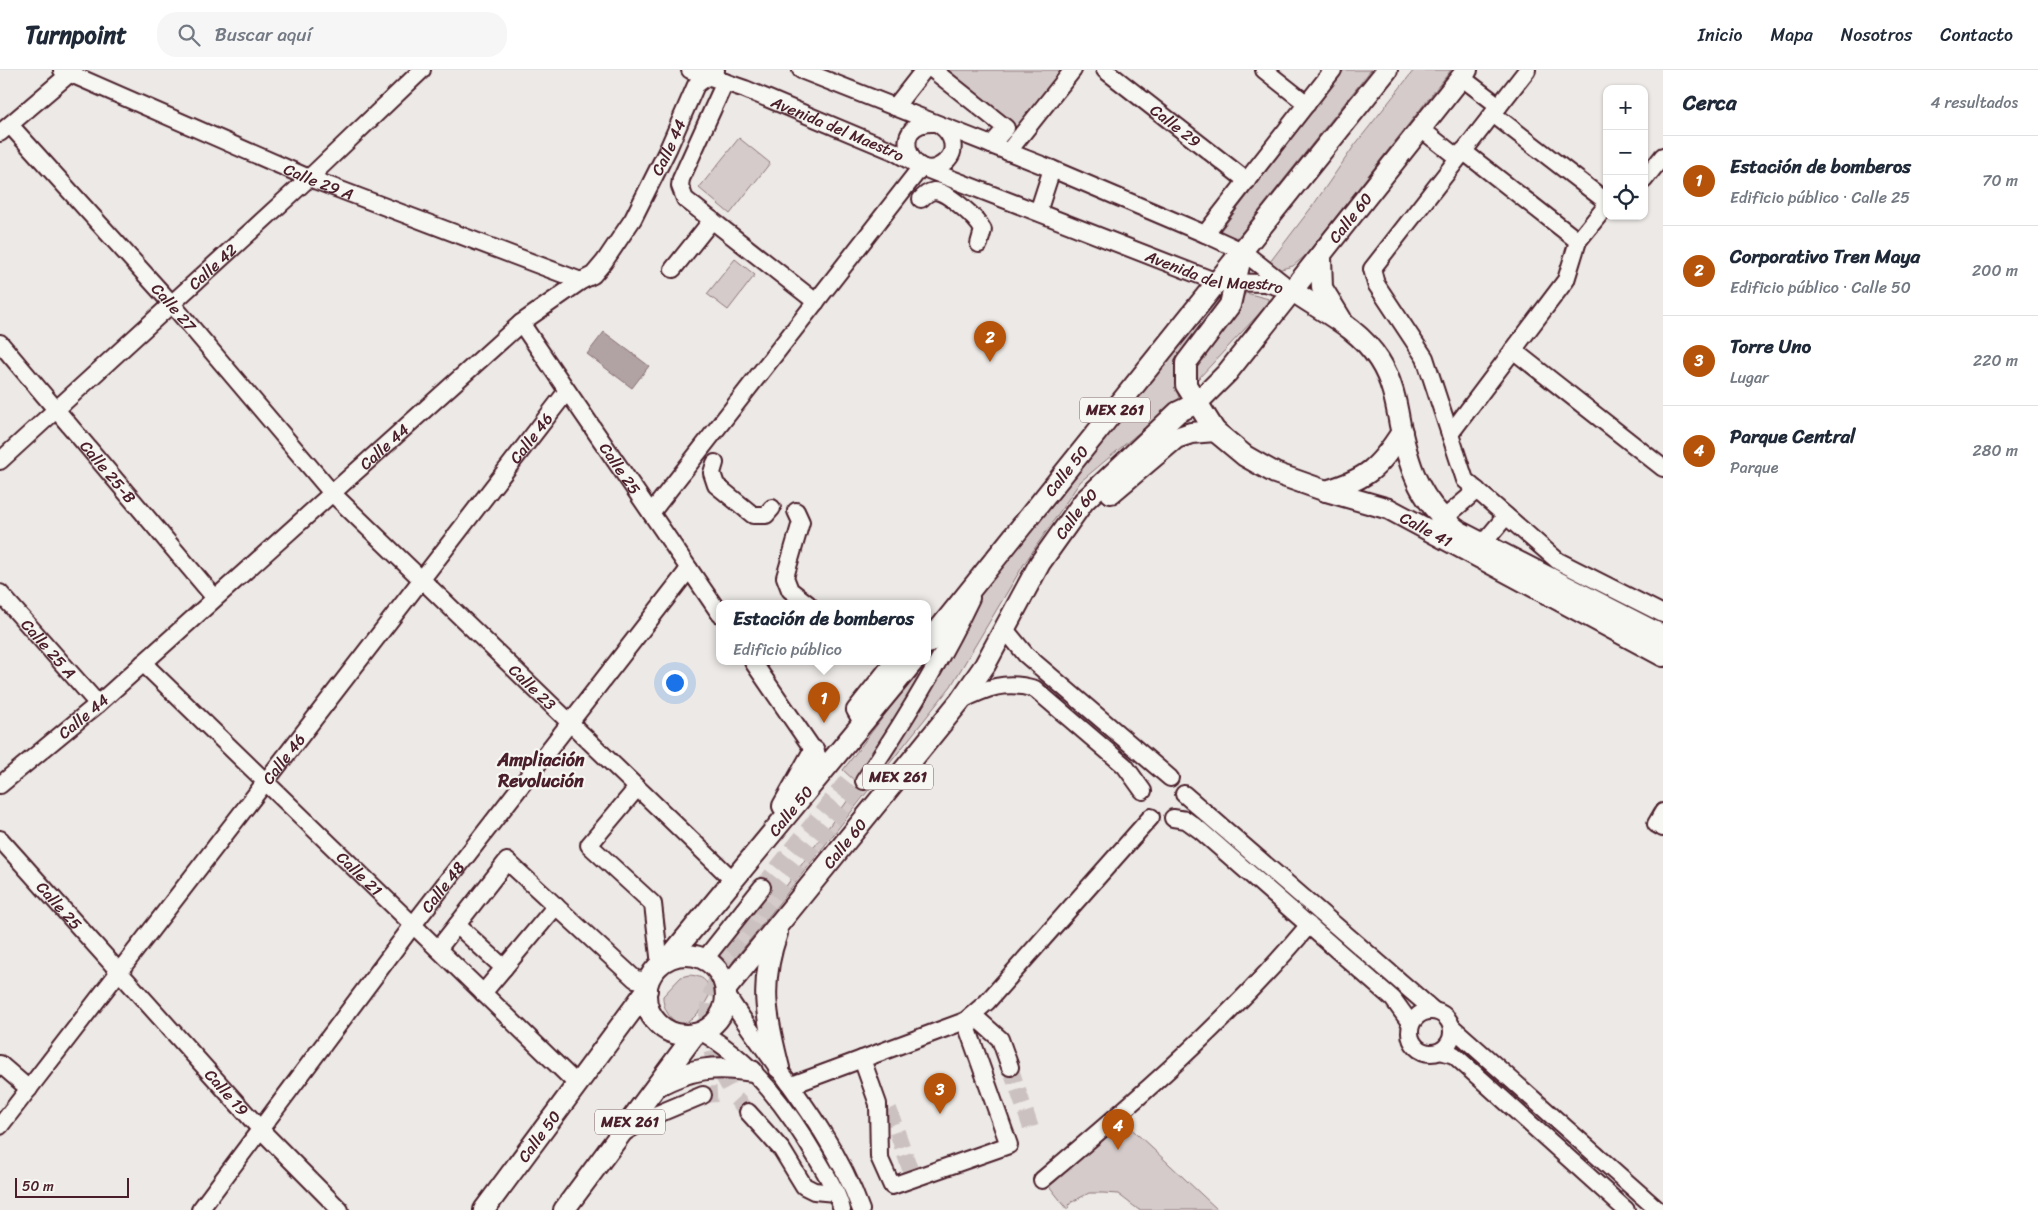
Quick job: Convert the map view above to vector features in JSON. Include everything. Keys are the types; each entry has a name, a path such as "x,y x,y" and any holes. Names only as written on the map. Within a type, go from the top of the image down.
{"main road":[{"path":"1242,251 1387,70"},
{"name":"Calle 60","path":"726,991 960,701 985,665 1040,563 1084,501 1178,412 1198,403 1227,373 1321,257 1464,74"},
{"name":"Calle 41","path":"1242,251 1226,281 1230,305 1186,363 1186,385 1215,431 1245,456 1275,473 1436,525 1478,549 1514,560 1663,636"},
{"path":"1321,257 1320,273 1322,288 1330,304 1346,324"},
{"name":"Calle 50","path":"931,639 1226,281"},
{"name":"Calle 41","path":"1293,291 1346,324 1362,338 1387,374 1393,390 1402,432 1422,495 1436,525"},
{"path":"1023,595 1052,564 1082,523 1113,491 1176,438 1191,432 1215,431"},
{"path":"1326,491 1364,477 1386,457 1402,432"},
{"name":"Calle 41","path":"1478,549 1495,566 1663,656"},
{"name":"Calle 50","path":"484,1210 656,974 863,724 896,665"},
{"path":"761,846 814,751"},
{"path":"779,1068 767,1015 764,987 770,954 782,920"},
{"path":"690,955 704,960 717,970 726,991 720,1017 698,1033 676,1033 660,1024 649,1009 656,974 690,955"},
{"name":"MEX 261","path":"564,1210 655,1086 698,1033"},
{"path":"655,1086 697,1069 725,1067 752,1072"}],"street":[{"name":"Calle 42","path":"0,461 170,303 309,178 422,70"},
{"name":"Avenida del Maestro","path":"690,70 716,76 893,151 921,167 1226,281 1265,283 1293,291"},
{"name":"Avenida del Maestro","path":"801,70 1052,169 1205,234 1242,251 1293,291"},
{"path":"895,107 924,70"},
{"path":"933,70 1006,128 992,145"},
{"path":"1008,152 1073,70"},
{"name":"Calle 29","path":"1105,70 1247,181"},
{"path":"1264,70 1307,104"},
{"path":"1205,234 1333,70"},
{"path":"1527,70 1372,268 1376,284 1425,358 1465,480 1558,561 1663,614"},
{"name":"Calle 29 A","path":"69,71 309,178 581,281"},
{"path":"5,129 69,71"},
{"path":"1464,74 1496,110 1603,200"},
{"path":"716,76 680,186 685,199 816,302"},
{"name":"Calle 44","path":"0,785 98,704 521,323 581,281 593,275 633,219 668,149 696,85 716,76"},
{"path":"938,124 947,130 953,144 949,158 937,167 921,167 910,157 908,150 909,135 920,125 938,124"},
{"name":"Calle 27","path":"5,129 170,303 332,493"},
{"path":"1421,129 1461,155 1578,241"},
{"path":"1648,175 1663,156"},
{"path":"651,513 921,167"},
{"path":"1038,212 1052,169"},
{"path":"922,199 927,193 934,191 946,195 979,223 983,230 979,244"},
{"path":"1450,434 1566,280 1578,241 1603,208"},
{"path":"673,270 712,220"},
{"name":"Calle 25","path":"521,323 716,608"},
{"name":"Calle 25-B","path":"0,344 57,408 215,598"},
{"path":"1513,350 1663,468"},
{"name":"Calle 46","path":"0,1126 267,783 567,391"},
{"path":"715,463 712,473 716,485 753,515 766,515 772,508"},
{"path":"1436,525 1477,490"},
{"name":"Calle 23","path":"332,493 733,880"},
{"path":"796,511 801,522 785,577 790,590 803,600"},
{"path":"1478,549 1506,516"},
{"path":"1495,566 1545,550"},
{"name":"Calle 48","path":"200,1210 413,925 690,569"},
{"path":"864,781 888,746 958,624 982,576"},
{"name":"Calle 25 A","path":"0,593 98,704"},
{"path":"1004,628 1026,655 1176,782 1184,794 1433,1010 1445,1015 1452,1027 1658,1210"},
{"name":"Calle 21","path":"143,663 577,1084"},
{"path":"755,665 827,769"},
{"path":"960,701 980,691 1000,686 1019,684 1035,689 1125,766 1142,791 1142,806 1151,817 1162,820 1173,818 1186,820 1201,831 1393,999 1411,1024 1411,1039 1420,1050 1434,1053 1442,1051 1454,1055 1626,1210"},
{"path":"1142,791 1150,781 1163,777 1170,778"},
{"path":"438,949 507,861 635,979 656,974 653,904 589,845 638,788"},
{"path":"1173,818 1183,808 1184,794"},
{"path":"1663,812 1656,824 1663,828"},
{"path":"792,1086 969,1018 986,1002 1151,817"},
{"name":"Calle 25","path":"0,839 120,970"},
{"path":"704,960 762,887"},
{"path":"483,993 556,906"},
{"path":"457,925 504,968"},
{"path":"1042,1180 1127,1107 1236,1006 1309,925"},
{"name":"Calle 19","path":"120,970 261,1130 340,1210"},
{"path":"726,991 819,1126 855,1194 861,1210"},
{"path":"1411,1024 1419,1014 1433,1010"},
{"path":"866,1058 878,1104 878,1157 892,1186 1009,1146 969,1018"},
{"path":"969,1018 1000,1039 1010,1067"},
{"path":"1442,1051 1451,1041 1452,1027"},
{"path":"698,1033 724,1046 776,1097 801,1131 842,1210"},
{"path":"866,1058 889,1109"},
{"path":"0,1064 29,1089"},
{"path":"621,1134 653,1116 703,1095"},
{"path":"748,1112 782,1150 804,1186 814,1191 835,1194"}],"shaded area":[{"path":"928,70 1068,70 1015,138"},
{"path":"1344,70 1371,70 1238,237 1231,238 1218,234"},
{"path":"1414,70 1451,70 1305,256 1293,266 1277,270 1270,262 1314,204 1354,146"},
{"path":"739,138 770,163 730,214 699,188"},
{"path":"735,259 755,275 728,310 707,294"},
{"path":"1246,293 1269,299 1269,303 1198,379 1195,377 1194,360"},
{"path":"1219,297 1221,303 1185,345 1180,356 1176,382 1179,399 1080,482 1024,564 951,686 730,965 715,951 769,888 779,896 917,704 979,596 1214,299"},
{"path":"604,332 649,366 632,388 587,354"},
{"path":"914,676 918,679 855,781 843,770"},
{"path":"689,975 705,980 709,996 695,1017 686,1023 676,1022 671,1018 665,1007 663,996 681,977"},
{"path":"1120,1118 1218,1210 1139,1210 1118,1194 1089,1193 1070,1203 1068,1210 1045,1181"}],"tunnel":[{"path":"762,887 849,778"},
{"path":"729,1087 713,1058 706,1024 709,999 725,957 864,781"},
{"path":"1010,1067 1031,1128"},
{"path":"703,1095 717,1094"},
{"path":"736,1099 748,1112"},
{"path":"889,1109 910,1169"}],"place":[{"name":"Corporativo Tren Maya","path":"990,362"},
{"name":"Estación de bomberos","path":"824,723"},
{"name":"Torre Uno","path":"940,1114"},
{"name":"Parque Central","path":"1118,1150"}],"district":[{"name":"Ampliación Revolución","path":"541,770"}]}
